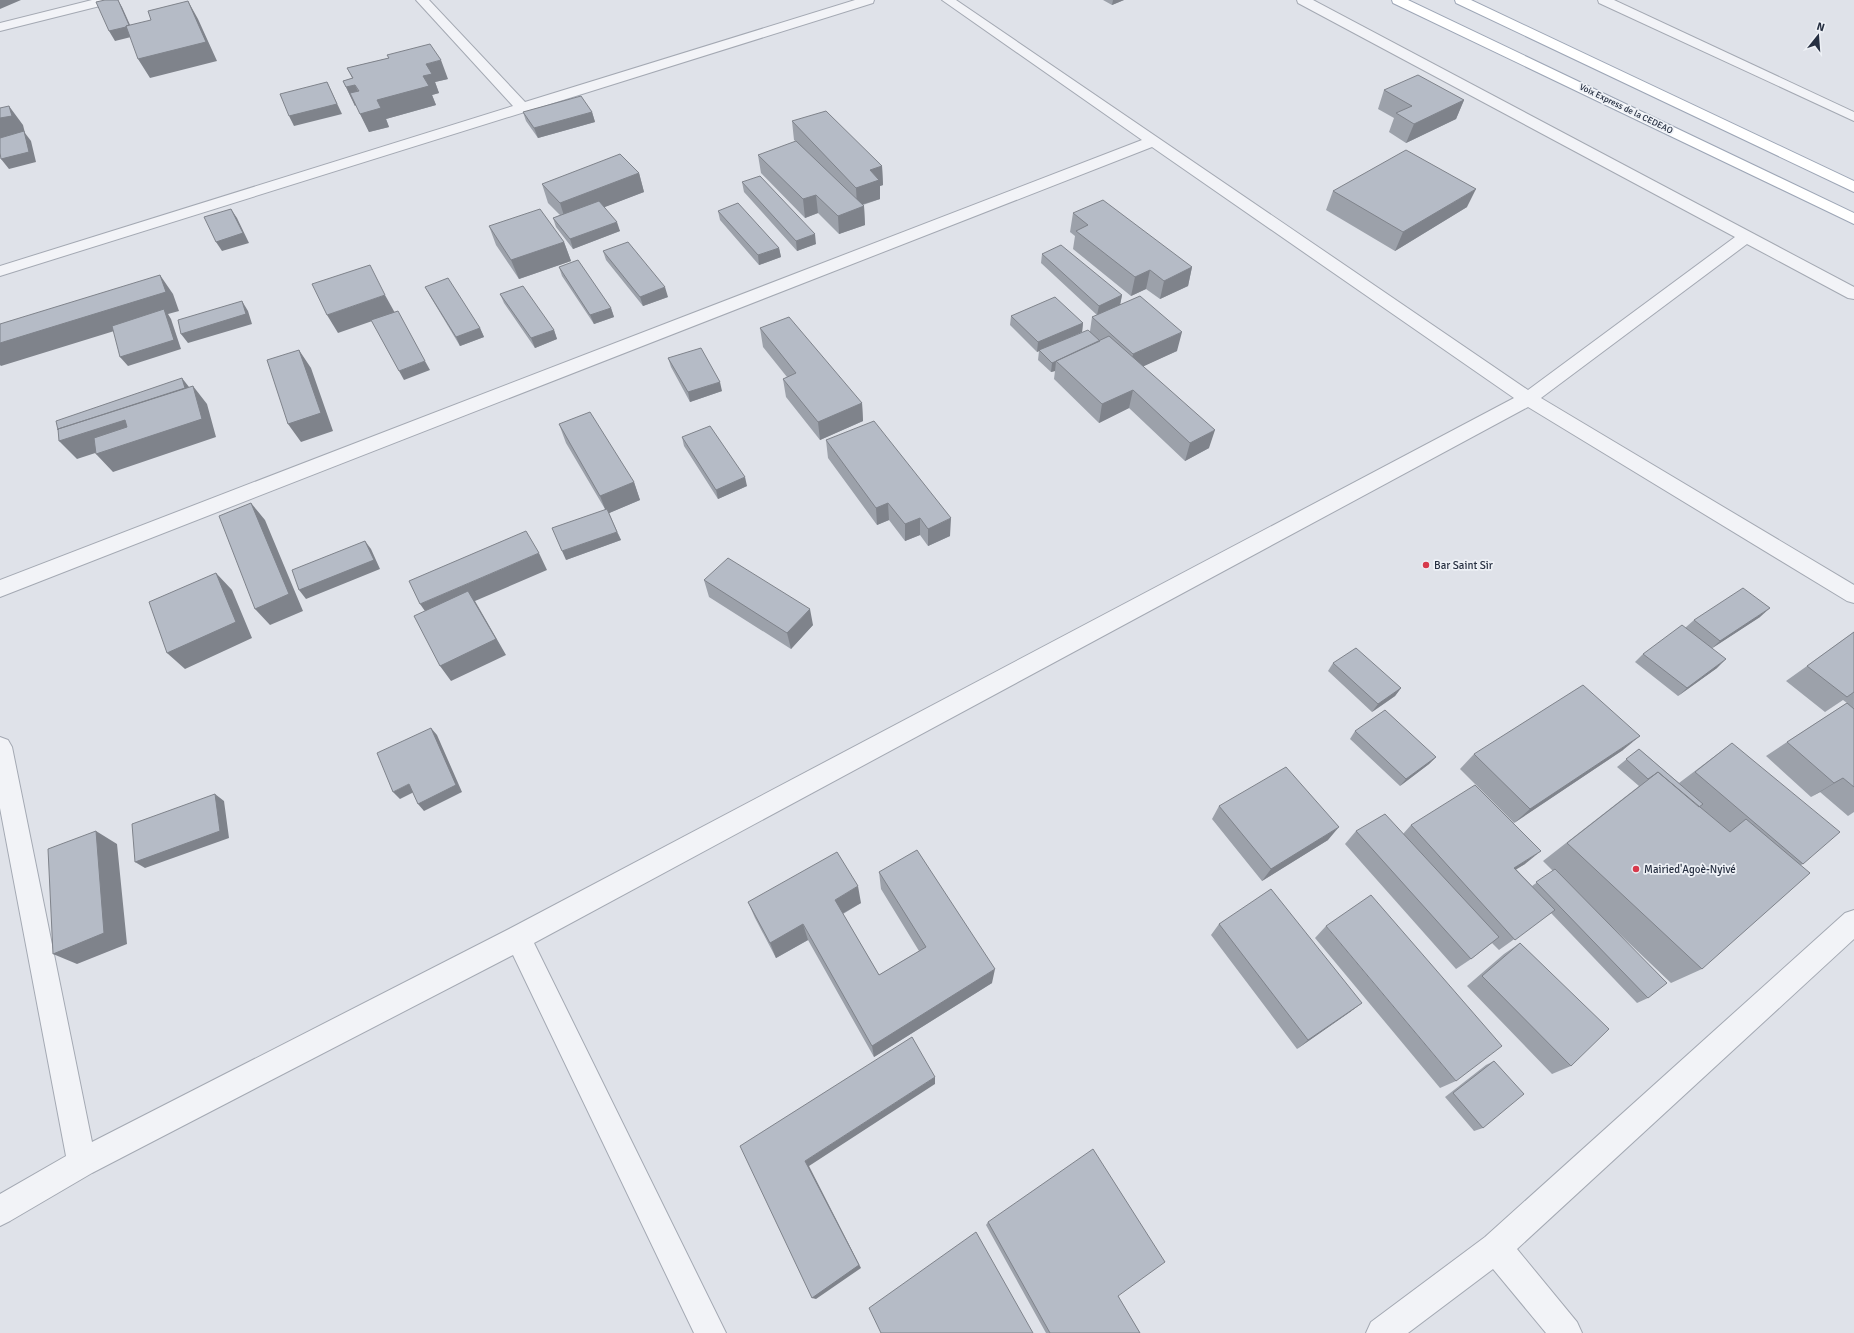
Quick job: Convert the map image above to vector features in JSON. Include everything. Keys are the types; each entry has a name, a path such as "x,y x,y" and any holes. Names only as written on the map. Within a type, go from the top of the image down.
{"main road":[{"name":"Voix Express de la CEDEAO","path":"1398,0 1510,39 1854,220"},
{"path":"1461,0 1510,39 1854,187"}],"street":[{"path":"0,27 107,0"},
{"path":"422,0 522,109"},
{"path":"0,271 868,0"},
{"path":"948,0 1154,140 1528,399 1854,595"},
{"path":"1303,0 1854,294"},
{"path":"1604,0 1854,117"},
{"path":"0,589 1154,140"},
{"path":"0,1211 82,1163 518,938 1528,399 1746,237"},
{"path":"0,746 82,1163"},
{"path":"1382,1333 1496,1248 1854,922"},
{"path":"518,938 710,1333"},
{"path":"1496,1248 1566,1333"}],"building":[{"path":"118,0 129,25 109,31 96,2"},
{"path":"188,1 206,42 138,59 126,26 151,20 148,11"},
{"path":"430,44 441,60 426,64 432,74 423,76 429,86 377,100 381,108 360,114 350,93 359,91 355,85 346,87 343,81 353,78 347,68 389,58 387,55"},
{"path":"1418,75 1464,100 1414,124 1396,113 1412,106 1384,90"},
{"path":"327,82 337,104 289,116 280,94"},
{"path":"581,96 592,112 534,128 523,112"},
{"path":"9,106 12,116 0,118 0,108"},
{"path":"826,111 882,166 870,170 879,180 856,188 792,121"},
{"path":"24,131 29,152 1,159 0,138"},
{"path":"796,141 864,206 838,216 816,195 803,199 758,155"},
{"path":"1406,150 1476,189 1403,232 1333,191"},
{"path":"620,154 639,173 560,203 542,184"},
{"path":"760,176 815,234 796,241 742,182"},
{"path":"1103,200 1192,267 1164,281 1150,270 1135,277 1076,231 1088,225 1073,213"},
{"path":"599,201 617,222 570,239 553,218"},
{"path":"738,203 779,248 758,255 718,211"},
{"path":"231,209 243,233 216,242 204,217"},
{"path":"540,209 564,242 511,260 489,226"},
{"path":"628,242 665,287 640,297 603,251"},
{"path":"1061,245 1122,295 1099,306 1042,254"},
{"path":"578,260 611,308 590,315 559,267"},
{"path":"370,265 385,295 327,315 312,284"},
{"path":"160,275 166,292 0,343 0,324"},
{"path":"448,278 480,328 456,337 425,287"},
{"path":"523,286 554,330 531,338 500,294"},
{"path":"1140,296 1182,332 1133,354 1092,317"},
{"path":"1055,297 1083,323 1038,342 1011,316"},
{"path":"242,301 246,314 181,334 178,320"},
{"path":"164,309 174,340 120,357 112,326"},
{"path":"398,311 425,361 399,371 371,320"},
{"path":"789,317 862,403 818,422 783,379 796,373 760,328"},
{"path":"1088,330 1100,341 1052,363 1039,350"},
{"path":"1109,336 1215,430 1190,443 1133,390 1102,404 1056,361"},
{"path":"701,348 720,382 688,392 668,358"},
{"path":"299,350 321,413 288,424 267,360"},
{"path":"182,378 185,388 58,430 56,421"},
{"path":"193,386 202,419 96,454 94,438 127,427 125,420 59,441 58,429"},
{"path":"590,412 634,482 600,496 559,424"},
{"path":"874,421 951,518 928,529 920,518 905,524 888,503 876,508 826,440"},
{"path":"710,426 745,477 716,490 682,437"},
{"path":"251,503 289,594 255,609 219,516"},
{"path":"607,509 617,532 562,551 552,528"},
{"path":"526,531 539,553 420,604 409,581"},
{"path":"365,541 374,560 299,590 292,570"},
{"path":"728,558 810,609 787,633 704,580"},
{"path":"216,573 236,622 167,653 149,602"},
{"path":"1743,588 1770,608 1720,641 1694,620"},
{"path":"468,591 496,639 440,666 414,616"},
{"path":"1682,625 1726,659 1687,688 1643,654"},
{"path":"1854,632 1854,692 1847,697 1807,666"},
{"path":"1356,648 1401,688 1378,704 1333,663"},
{"path":"1583,685 1640,736 1530,809 1474,754"},
{"path":"1847,703 1854,709 1854,787 1843,778 1834,783 1787,742"},
{"path":"1385,710 1436,757 1406,779 1355,731"},
{"path":"431,728 456,785 418,804 409,784 393,792 377,753"},
{"path":"1732,743 1840,832 1803,864 1695,772"},
{"path":"1639,749 1703,804 1699,807 1658,772 1648,779 1626,759"},
{"path":"1286,767 1339,827 1271,869 1219,806"},
{"path":"1658,772 1730,832 1746,819 1810,873 1702,969 1567,843"},
{"path":"1475,785 1541,851 1514,868 1555,910 1515,940 1411,825"},
{"path":"215,794 220,831 135,862 132,824"},
{"path":"1385,814 1499,937 1471,959 1356,831"},
{"path":"96,831 104,933 53,954 48,849"},
{"path":"917,850 995,969 872,1046 803,924 770,943 748,902 837,852 858,886 835,900 879,975 926,947 879,872"},
{"path":"1555,869 1667,983 1648,998 1536,882"},
{"path":"1271,889 1362,1003 1308,1040 1219,924"},
{"path":"1371,895 1502,1046 1456,1081 1326,926"},
{"path":"1520,943 1609,1029 1571,1066 1482,976"},
{"path":"912,1037 935,1077 805,1161 859,1265 812,1298 740,1146"},
{"path":"1494,1061 1524,1094 1483,1128 1453,1093"},
{"path":"1093,1149 1165,1262 1118,1296 1140,1333 1050,1333 988,1222"},
{"path":"976,1232 1033,1333 881,1333 869,1308"}],"place":[{"name":"Bar Saint Sir","path":"1426,565"},
{"name":"Mairied'Agoè-Nyivé","path":"1636,869"}]}
